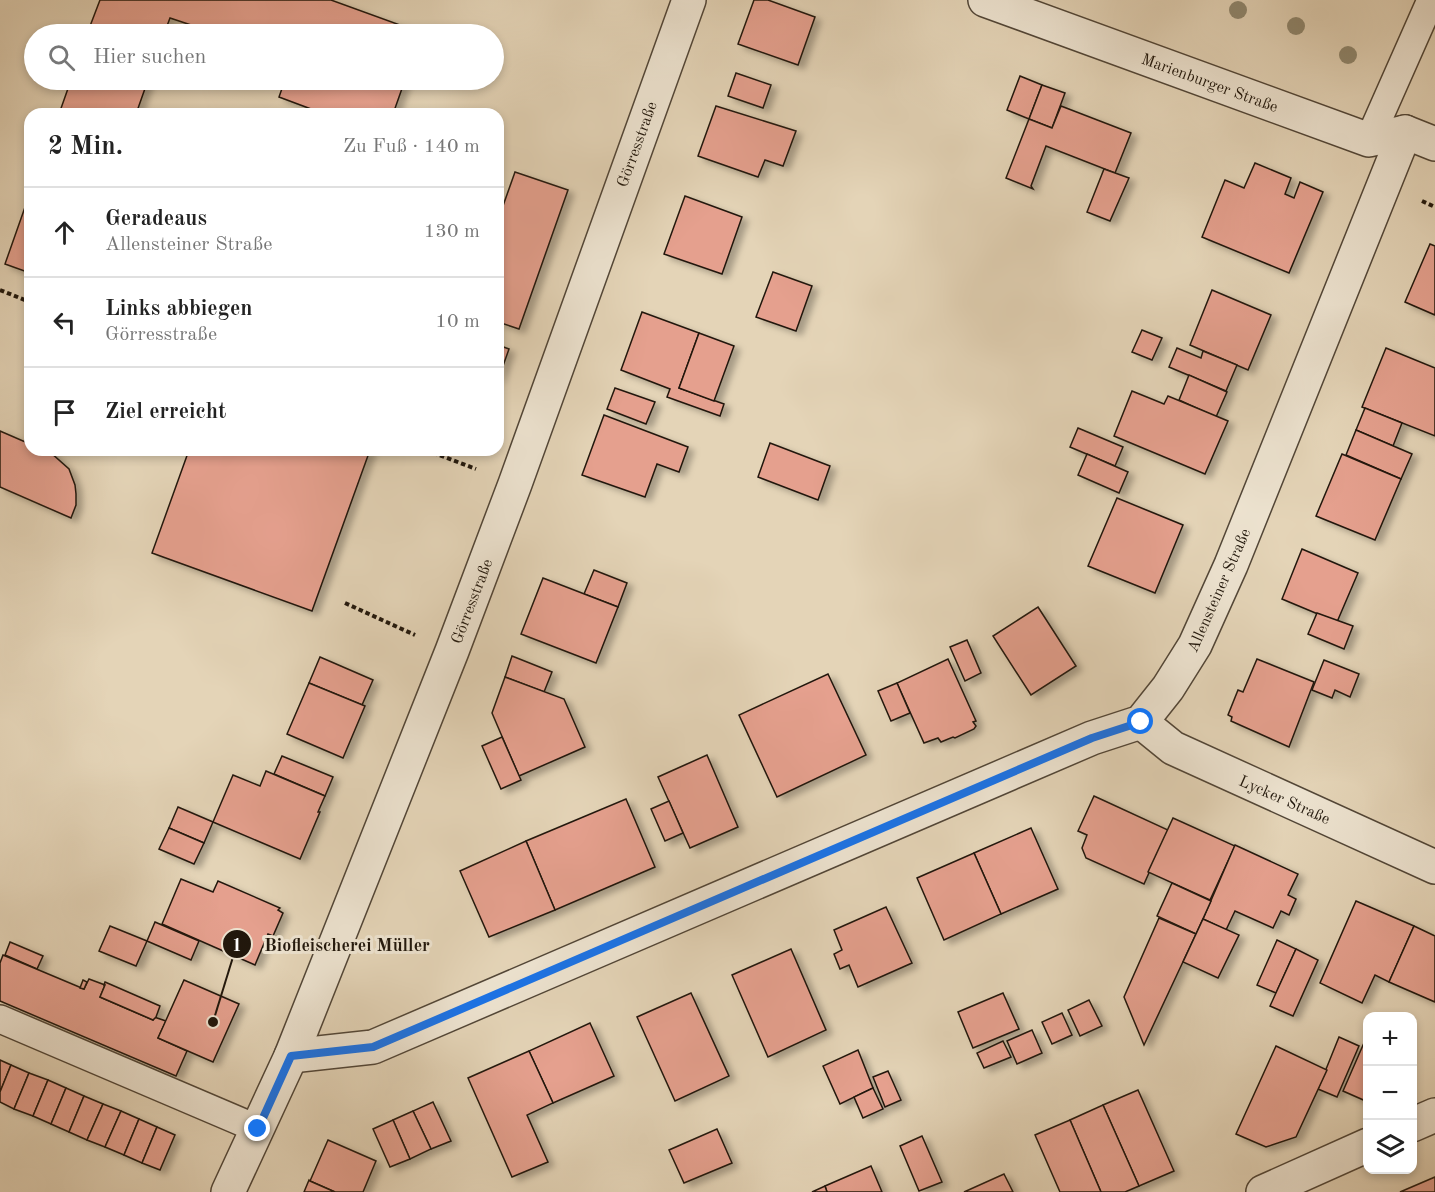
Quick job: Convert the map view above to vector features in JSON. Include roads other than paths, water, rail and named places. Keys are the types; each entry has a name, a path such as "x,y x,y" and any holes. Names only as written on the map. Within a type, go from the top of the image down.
{"street":[{"name":"Görresstraße","path":"228,1192 291,1056 452,651 515,484 689,0"},
{"name":"Marienburger Straße","path":"985,0 1369,140"},
{"path":"1369,140 1405,132 1435,144"},
{"name":"Allensteiner Straße","path":"1141,722 1195,645 1231,565 1405,132"},
{"path":"291,1056 373,1047 1092,738 1141,722"},
{"name":"Lycker Straße","path":"1141,722 1173,748 1435,867"},
{"path":"1417,1123 1435,1115"},
{"path":"1263,1192 1363,1147"}],"lane":[{"path":"1369,140 1431,0"},
{"path":"0,1019 258,1129"}],"place":[{"name":"Biofleischerei Müller","path":"213,1022"}]}
